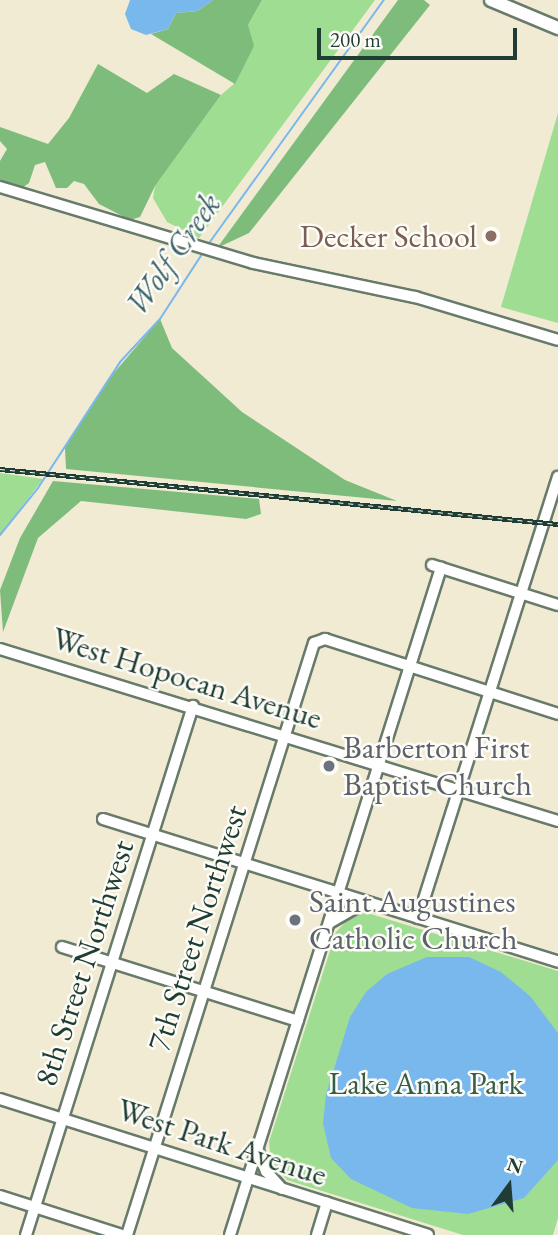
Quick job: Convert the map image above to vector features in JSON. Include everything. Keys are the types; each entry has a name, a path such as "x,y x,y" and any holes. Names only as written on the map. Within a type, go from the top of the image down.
{"main road":[{"path":"491,0 558,28"}],"street":[{"path":"0,187 195,247 415,297 558,340"},
{"path":"418,918 558,477"},
{"path":"230,1235 410,666 436,566 558,605"},
{"name":"7th Street Northwest","path":"124,1235 314,643 320,639 410,666"},
{"name":"West Hopocan Avenue","path":"0,649 193,706 558,821"},
{"path":"410,666 558,714"},
{"name":"8th Street Northwest","path":"26,1235 193,706"},
{"path":"103,819 338,894 557,959"},
{"path":"328,925 339,914 365,902"},
{"path":"62,947 298,1021"},
{"name":"West Park Avenue","path":"0,1099 428,1235"},
{"path":"257,1148 266,1171 282,1189"},
{"path":"0,1196 124,1235"},
{"path":"317,1235 327,1203"}],"green space":[{"path":"213,0 262,0 248,25 254,46 235,84 151,34 168,29 176,13 197,11"},
{"path":"262,0 375,0 199,238 167,222 153,198 155,186 221,95 235,83 248,25"},
{"path":"398,0 424,0 430,5 249,233 217,248"},
{"path":"98,64 147,93 174,74 221,95 155,186 140,217 130,220 99,204 84,184 74,181 67,188 56,188 45,162 35,165 29,183 22,188 0,181 0,161 7,149 0,141 0,127 48,144 69,118"},
{"path":"558,113 558,323 501,307"},
{"path":"160,319 172,348 242,412 345,480 397,501 66,469 65,448 107,381"},
{"path":"0,473 43,479 0,535"},
{"path":"53,481 259,499 261,514 246,519 81,501 38,538 3,632 0,590 20,538"},
{"name":"Lake Anna Park","path":"364,912 558,971 558,1218 553,1235 463,1235 287,1180 271,1162 269,1142 336,932 352,915"}],"water":[{"path":"130,0 213,0 197,11 176,13 168,29 146,35 131,29 125,14"},
{"name":"Lake Anna Park","path":"427,957 469,957 501,972 530,996 558,1033 558,1160 524,1198 468,1214 412,1208 351,1179 331,1158 323,1123 326,1095 350,1017 366,992 387,974"}],"waterway":[{"name":"Wolf Creek","path":"207,246 384,0"},
{"name":"Wolf Creek","path":"0,535 38,488 120,362 160,319 204,251"}],"railway":[{"path":"0,469 558,524"}],"place":[{"name":"Decker School","path":"491,236"},
{"name":"Barberton First Baptist Church","path":"329,766"},
{"name":"Saint Augustines Catholic Church","path":"295,920"}]}
